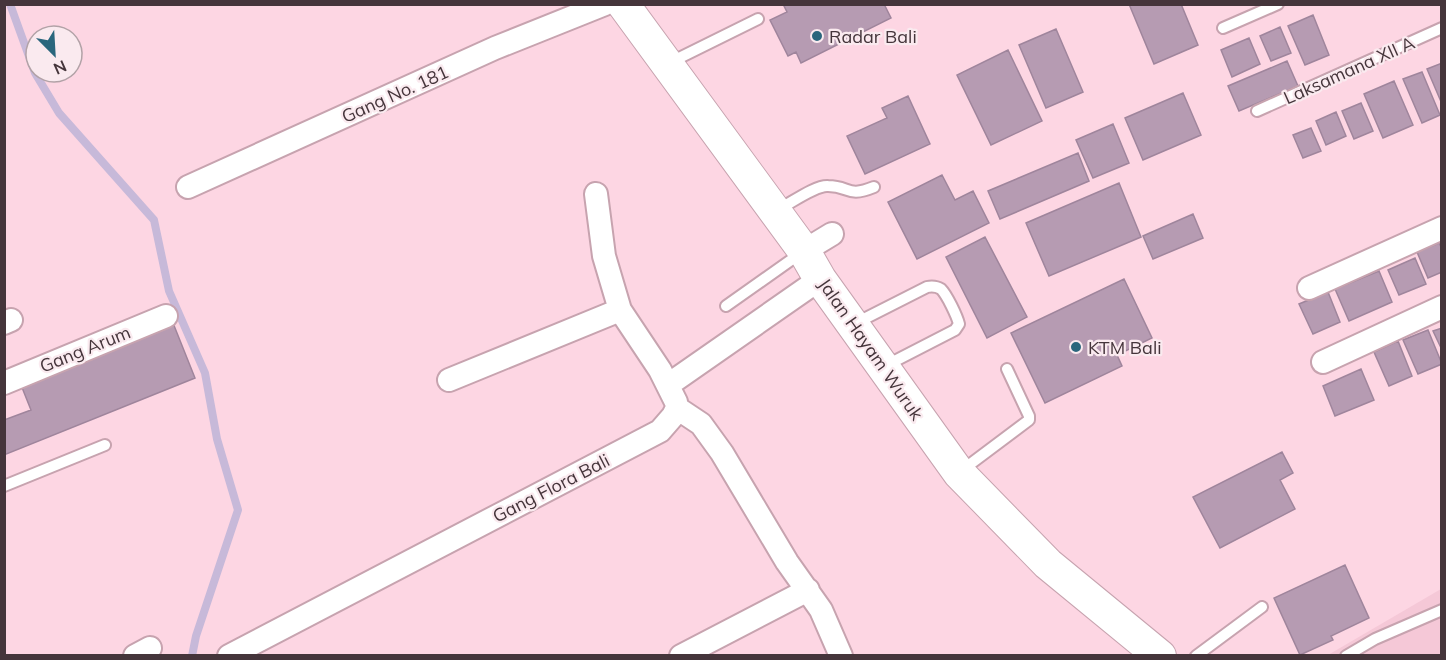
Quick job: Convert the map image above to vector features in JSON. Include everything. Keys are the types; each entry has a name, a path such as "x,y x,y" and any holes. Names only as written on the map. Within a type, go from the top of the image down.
{"main road":[{"name":"Jalan Hayam Wuruk","path":"623,4 804,251 820,279 885,366 958,472 1048,564 1150,653"}],"street":[{"name":"Gang No. 181","path":"188,187 495,48 605,4"},
{"path":"596,194 604,256 620,310 668,384 677,408 700,424 722,453 774,543 821,610 841,656"},
{"path":"1309,288 1442,228"},
{"path":"804,251 832,234"},
{"path":"668,384 820,279"},
{"path":"1323,362 1442,307"},
{"path":"449,380 620,310"},
{"name":"Gang Arum","path":"4,382 166,316"},
{"name":"Gang Flora Bali","path":"229,656 660,431 677,408"},
{"path":"681,656 808,590"}],"lane":[{"path":"1223,28 1278,4"},
{"path":"666,65 758,19"},
{"name":"Laksamana XII A","path":"1257,111 1442,28"},
{"path":"774,212 817,188 826,186 861,192 874,187"},
{"path":"726,306 804,251"},
{"path":"854,324 927,287 934,286 941,290 959,324 955,330 885,366"},
{"path":"958,472 1029,420 1007,369"},
{"path":"4,486 105,445"},
{"path":"1196,656 1262,607"},
{"path":"1346,656 1375,639 1442,610"}],"shaded area":[{"path":"1441,589 1441,655 1328,655"}],"building":[{"name":"Radar Bali","path":"783,4 884,4 891,18 801,63 796,52 788,56 770,20 787,12"},
{"path":"1129,4 1181,4 1198,45 1154,64"},
{"path":"1313,15 1329,55 1305,65 1288,26"},
{"path":"1280,27 1291,53 1271,61 1260,36"},
{"path":"1056,29 1083,92 1046,108 1019,45"},
{"path":"1249,38 1260,64 1232,77 1221,50"},
{"path":"1008,50 1042,121 991,145 957,75"},
{"path":"1287,61 1298,86 1239,111 1228,86"},
{"path":"1442,63 1442,104 1427,69"},
{"path":"1422,72 1440,115 1422,123 1403,79"},
{"path":"1394,81 1413,125 1383,138 1364,94"},
{"path":"1183,93 1201,135 1143,160 1125,118"},
{"path":"908,96 930,144 865,174 847,136 887,118 882,108"},
{"path":"1361,103 1373,131 1354,139 1342,111"},
{"path":"1336,112 1346,136 1326,145 1316,121"},
{"path":"1113,124 1129,163 1093,178 1076,140"},
{"path":"1311,128 1321,151 1303,158 1293,135"},
{"path":"1078,153 1089,181 1000,219 988,191"},
{"path":"942,175 955,200 973,191 989,223 917,259 888,202"},
{"path":"1119,183 1141,237 1049,276 1026,223"},
{"path":"1193,214 1203,238 1153,259 1143,236"},
{"path":"985,237 1027,317 987,338 946,257"},
{"path":"1439,243 1442,249 1442,272 1428,278 1417,252"},
{"path":"1415,258 1426,284 1399,295 1388,270"},
{"path":"1379,271 1392,302 1349,321 1335,289"},
{"name":"KTM Bali","path":"1124,279 1152,338 1117,355 1122,366 1045,403 1011,333"},
{"path":"1328,292 1340,322 1313,334 1299,304"},
{"path":"173,323 195,378 4,455 4,420 31,410 21,385"},
{"path":"1442,328 1442,350 1433,331"},
{"path":"1428,330 1442,364 1418,374 1403,340"},
{"path":"1398,341 1412,376 1389,386 1374,352"},
{"path":"1361,369 1374,400 1335,416 1323,386"},
{"path":"1282,452 1293,473 1280,480 1295,509 1220,548 1193,497"},
{"path":"1345,565 1369,618 1331,636 1333,640 1300,655 1274,598"}],"waterway":[{"path":"10,4 35,73 59,113 154,220 169,291 205,373 217,439 238,510 196,636 192,656"}],"place":[{"name":"Radar Bali","path":"817,36"},
{"name":"KTM Bali","path":"1076,347"}]}
